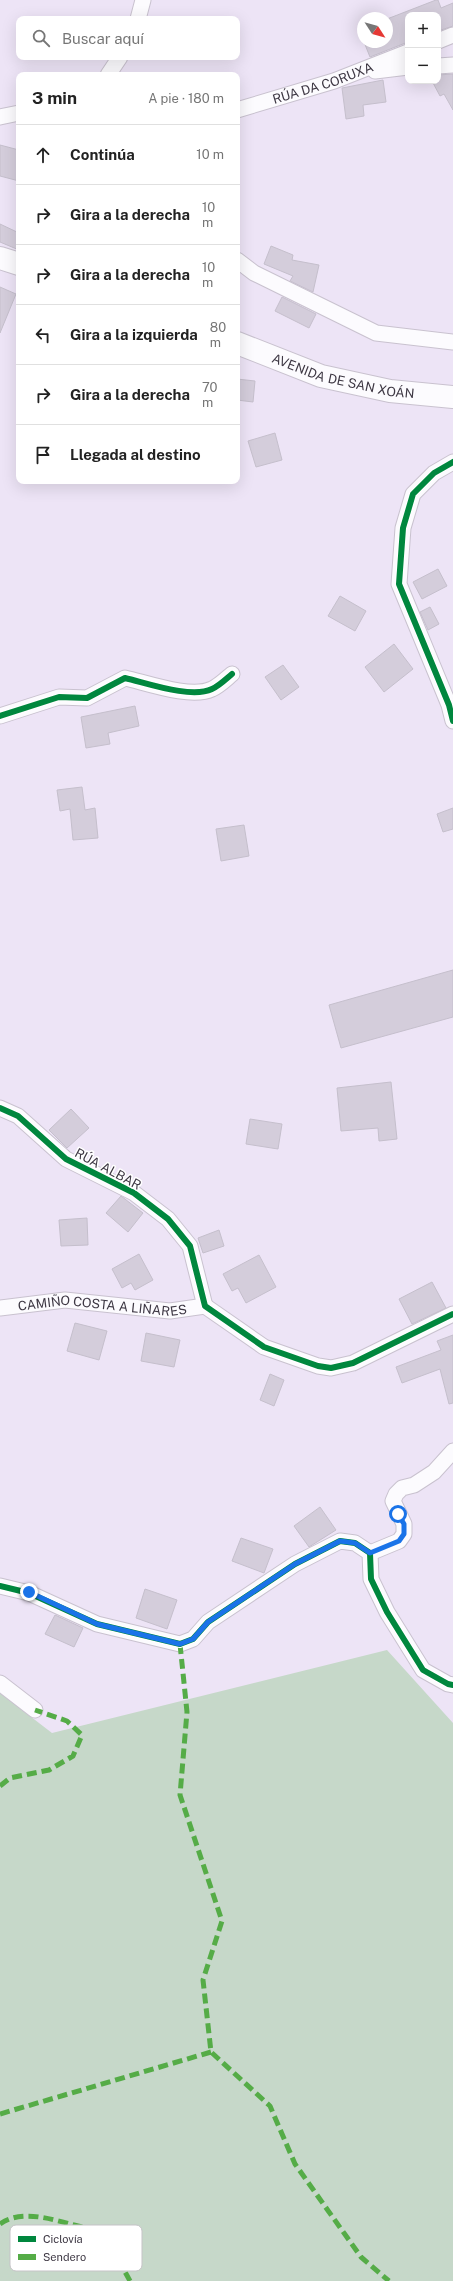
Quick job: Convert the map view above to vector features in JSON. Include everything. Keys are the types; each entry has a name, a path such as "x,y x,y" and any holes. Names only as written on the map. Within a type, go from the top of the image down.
{"main road":[{"path":"0,258 16,263"},
{"name":"AVENIDA DE SAN XOÁN","path":"240,344 321,376 390,391 453,397"}],"street":[{"path":"139,16 143,0"},
{"path":"441,40 453,35"},
{"name":"RÚA DA CORUXA","path":"240,109 355,73 405,53"},
{"path":"110,72 118,60"},
{"path":"441,66 453,65"},
{"path":"355,73 405,67"},
{"path":"0,117 16,114"},
{"path":"240,262 254,273 376,333 453,342"},
{"path":"453,462 434,473 413,494 403,528 399,584 449,705 453,721"},
{"path":"0,716 59,697 87,698 125,678 176,690 198,692 213,689 232,674"},
{"name":"RÚA ALBAR","path":"0,1108 18,1116 66,1159 134,1193 168,1219 190,1246 196,1278 205,1306"},
{"name":"CAMIÑO COSTA A LIÑARES","path":"0,1308 66,1300 170,1311 205,1306"},
{"path":"205,1306 264,1347 318,1366 331,1368 353,1363 453,1314"},
{"path":"370,1553 399,1541 404,1534 404,1524 393,1501 396,1494 402,1488 414,1485 434,1472 453,1451"},
{"path":"0,1586 29,1592 97,1624 180,1644 193,1639 208,1622 295,1564 340,1541 355,1543 370,1553"},
{"path":"370,1553 371,1579 387,1612 423,1670 448,1684 453,1684"},
{"path":"0,1682 35,1710"}],"green space":[{"path":"387,1650 453,1723 453,2281 0,2281 0,1693 52,1733"}],"building":[{"path":"436,0 438,0 441,8 453,3 453,26 441,30 441,12 405,12"},
{"path":"405,12 405,43 393,48 393,17"},
{"path":"366,48 393,48 370,57"},
{"path":"453,74 453,110 444,94 440,96 434,84 441,84 441,75"},
{"path":"383,80 386,102 363,105 364,116 346,119 342,88"},
{"path":"0,145 16,149 16,180 0,176"},
{"path":"0,224 16,232 16,249 0,242"},
{"path":"271,246 293,255 292,260 319,265 313,292 290,281 293,276 264,264"},
{"path":"0,287 16,294 0,333"},
{"path":"282,297 316,314 309,328 275,311"},
{"path":"240,379 255,381 253,402 240,400"},
{"path":"275,433 282,460 256,467 248,441"},
{"path":"438,569 447,586 422,599 413,582"},
{"path":"340,596 366,611 355,631 328,616"},
{"path":"430,607 439,624 428,630 420,612"},
{"path":"394,644 413,669 384,692 365,667"},
{"path":"283,665 299,687 281,700 265,677"},
{"path":"135,706 139,726 108,733 110,744 86,748 81,717"},
{"path":"82,787 85,810 95,808 98,838 73,840 70,809 60,811 57,790"},
{"path":"453,808 453,829 443,832 437,814"},
{"path":"244,825 249,856 221,861 216,829"},
{"path":"453,970 453,1017 341,1048 329,1005"},
{"path":"391,1082 397,1139 379,1141 378,1128 341,1131 337,1088"},
{"path":"71,1109 89,1128 67,1148 49,1130"},
{"path":"250,1119 282,1124 278,1149 246,1144"},
{"path":"121,1196 143,1213 128,1232 106,1213"},
{"path":"87,1218 88,1245 61,1246 59,1220"},
{"path":"219,1230 224,1246 203,1253 198,1238"},
{"path":"139,1254 153,1280 135,1290 131,1283 122,1288 112,1269"},
{"path":"259,1255 276,1287 246,1303 238,1288 232,1291 223,1274"},
{"path":"432,1282 446,1308 412,1324 399,1299"},
{"path":"75,1323 107,1331 99,1360 67,1351"},
{"path":"146,1333 180,1340 174,1367 141,1361"},
{"path":"453,1335 453,1403 449,1404 440,1369 402,1383 396,1367 441,1350 437,1341"},
{"path":"270,1374 284,1380 274,1406 260,1400"},
{"path":"320,1507 336,1530 309,1547 294,1526"},
{"path":"241,1538 273,1549 264,1573 232,1561"},
{"path":"145,1589 177,1600 167,1629 136,1618"},
{"path":"55,1615 83,1628 74,1647 45,1634"}],"marked path":[{"path":"180,1644 187,1712 180,1795 222,1921 203,1980 211,2052 270,2106 295,2164 361,2257 389,2281"},
{"path":"0,1786 10,1778 49,1770 73,1756 82,1735 67,1721 35,1710"},
{"path":"0,2114 211,2052"},
{"path":"0,2224 8,2219 27,2216 46,2218 74,2225"},
{"path":"124,2271 130,2281"}],"cycle path":[{"path":"453,462 434,473 413,494 403,528 399,584 449,705 453,721"},
{"path":"0,716 59,697 87,698 125,678 169,689 203,692 212,689 232,674"},
{"path":"0,1108 18,1116 66,1159 134,1193 168,1219 190,1246 205,1306 264,1347 318,1366 331,1368 353,1363 453,1314"},
{"path":"0,1586 29,1593 97,1624 180,1644 193,1639 208,1622 295,1564 340,1541 355,1543 370,1553 371,1579 387,1612 423,1670 448,1684 453,1685"}],"route":[{"path":"29,1592 97,1624 125,1632 180,1644 193,1639 208,1622 295,1564 340,1541 355,1543 370,1553 399,1541 404,1534 404,1524 398,1514"}]}
